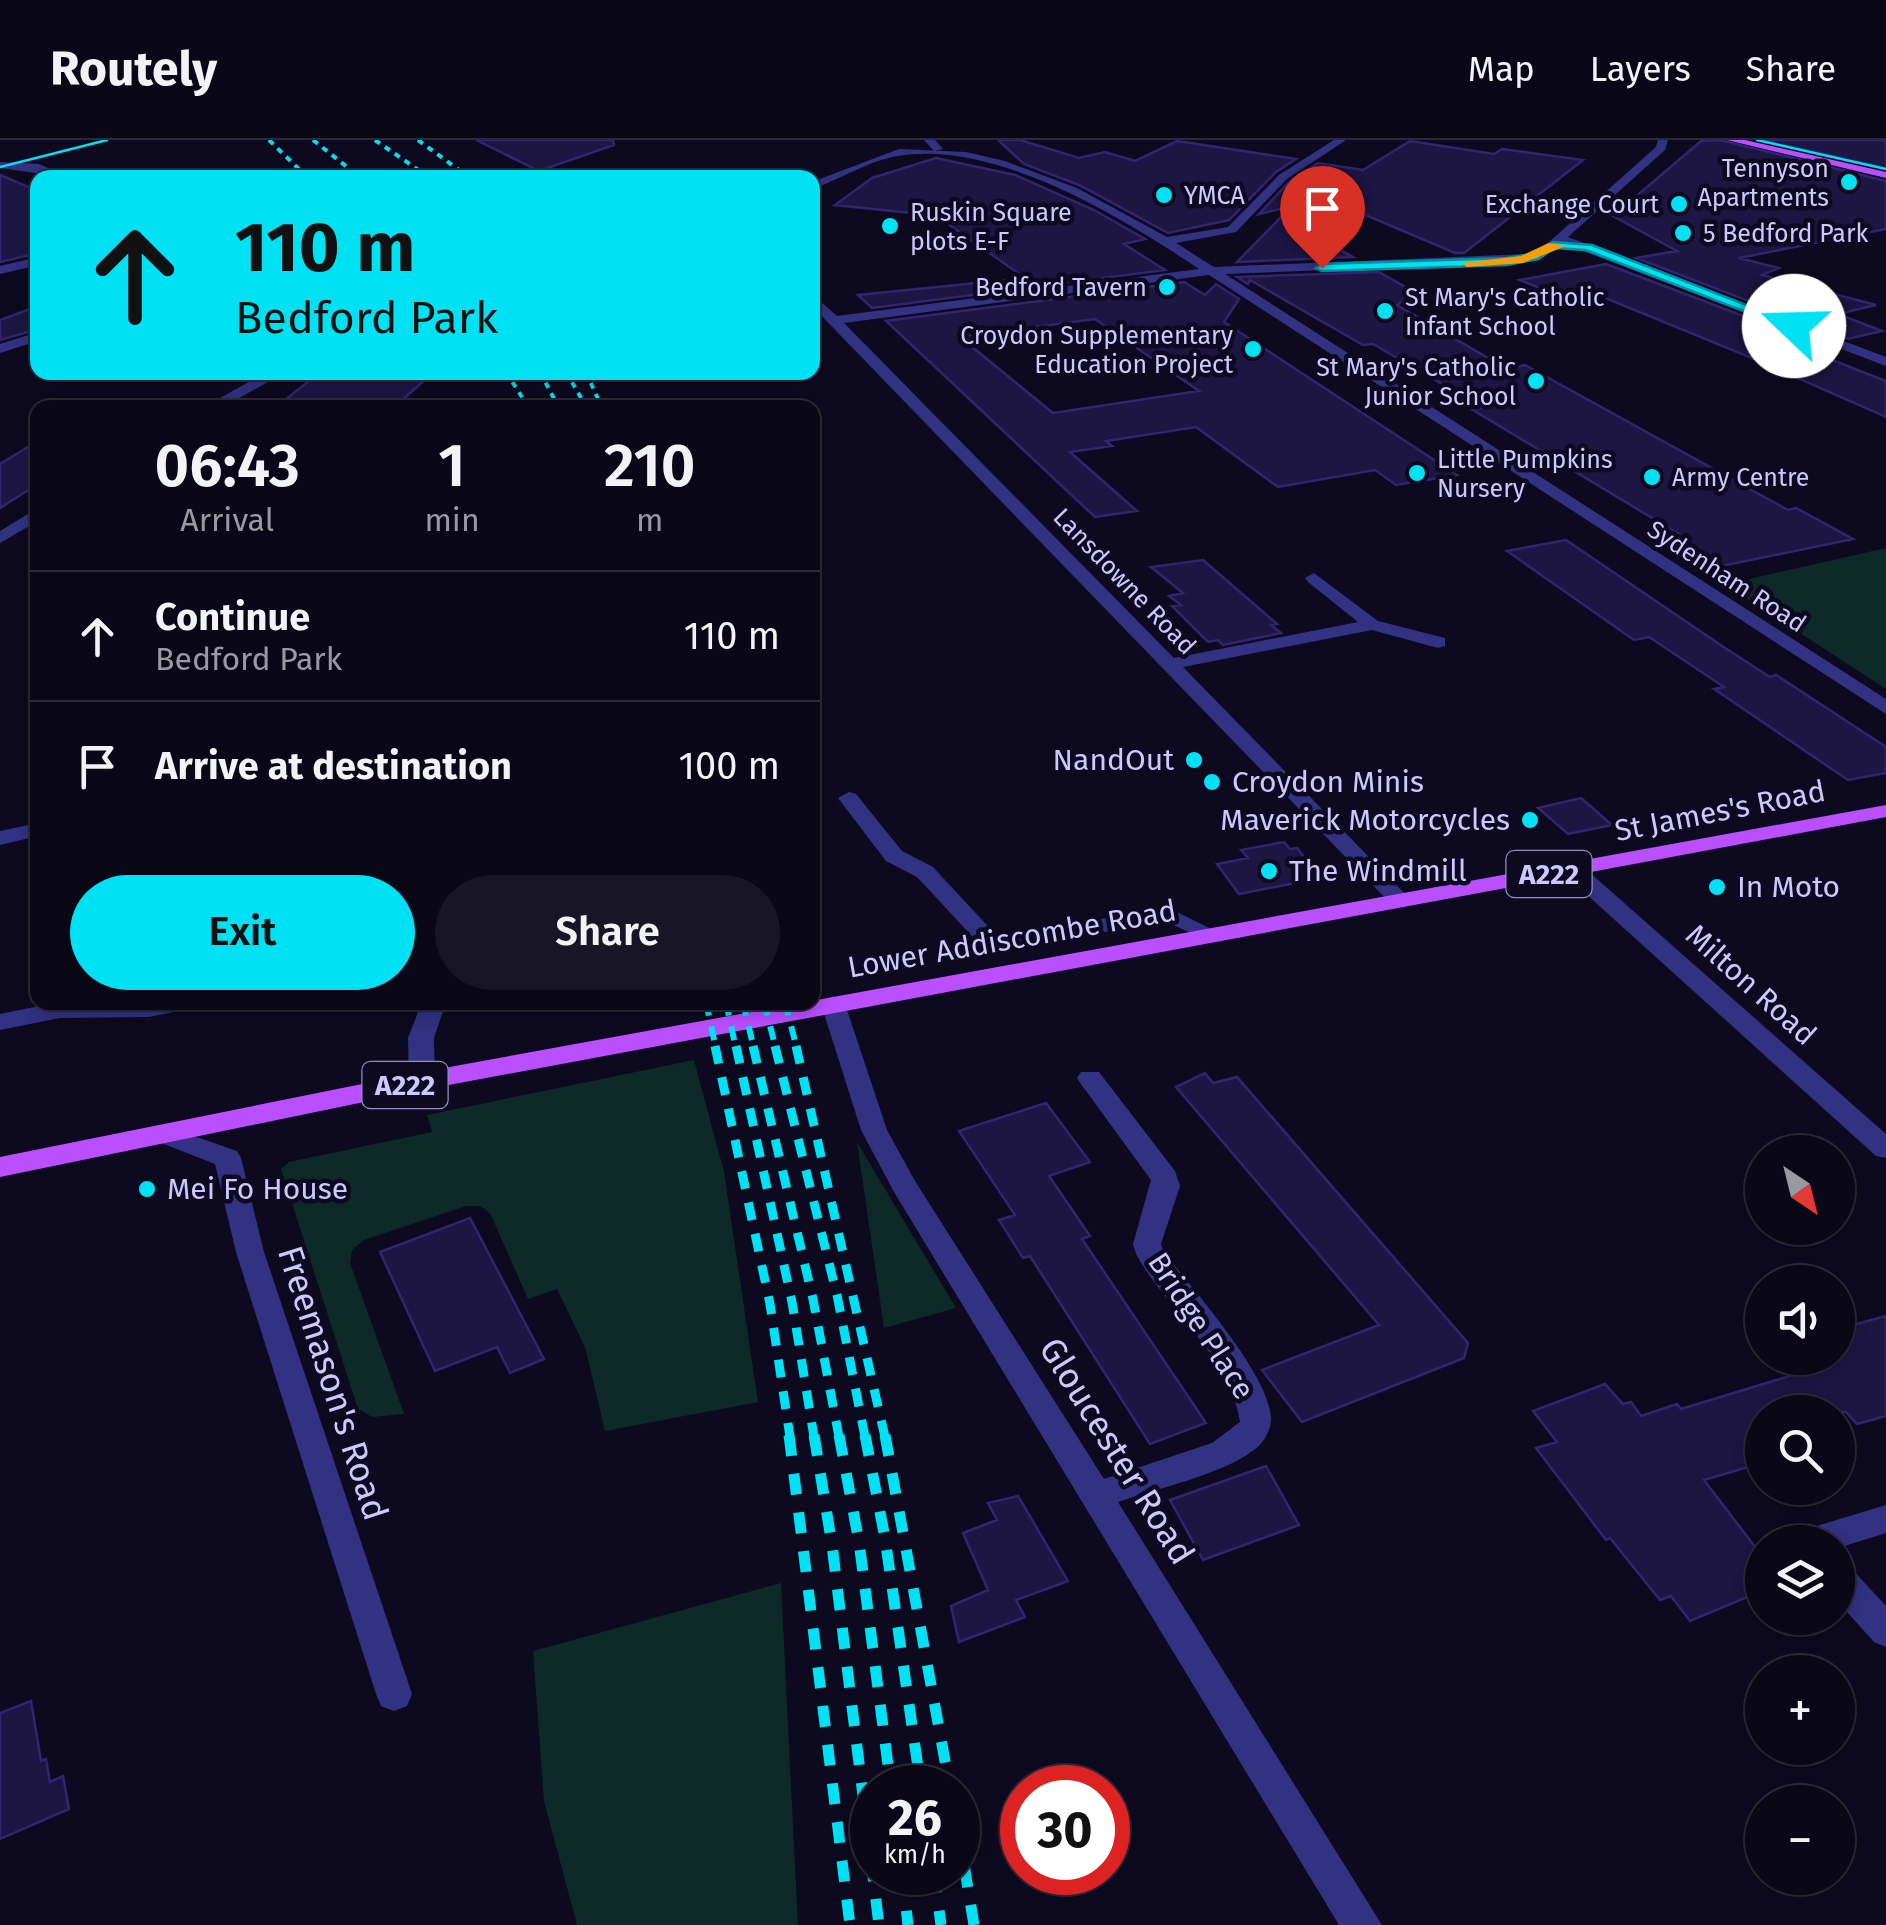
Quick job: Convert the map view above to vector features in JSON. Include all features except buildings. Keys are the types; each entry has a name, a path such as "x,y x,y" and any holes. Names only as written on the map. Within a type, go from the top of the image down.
{"main road":[{"path":"1728,140 1886,175"},
{"name":"St James's Road","path":"1211,936 1886,811"},
{"name":"Lower Addiscombe Road","path":"820,1007 1211,936"},
{"name":"Lower Addiscombe Road","path":"0,1167 422,1081 807,1010"}],"street":[{"path":"1165,240 1232,230 1283,178 1342,140"},
{"path":"889,141 903,146"},
{"path":"836,320 1210,271 1507,262 1534,257 1556,242 1666,141"},
{"name":"Sydenham Road","path":"903,146 918,150 934,144 1075,188 1165,240 1886,708"},
{"path":"820,182 903,146"},
{"path":"0,167 30,176"},
{"path":"0,167 46,170"},
{"path":"1556,242 1588,247 1886,362"},
{"path":"0,270 30,264"},
{"name":"Lansdowne Road","path":"820,305 1401,901"},
{"path":"0,349 30,339"},
{"path":"1852,349 1886,341"},
{"path":"225,400 263,380"},
{"path":"0,538 30,518"},
{"path":"1314,578 1372,625 1438,642"},
{"path":"1170,664 1372,625"},
{"path":"849,798 894,856 924,872 991,943 1018,943 1165,913 1211,936"},
{"path":"0,838 30,831"},
{"name":"Milton Road","path":"1572,870 1886,1149"},
{"name":"Gloucester Road","path":"828,1006 874,1130 1362,1925"},
{"path":"0,1022 60,1010"},
{"path":"422,1081 421,1038 431,1010"},
{"name":"Bridge Place","path":"1090,1078 1165,1178 1166,1186 1147,1244 1150,1254 1247,1388 1257,1419 1242,1443 1097,1495"},
{"name":"Freemason's Road","path":"165,1135 228,1158 250,1252 394,1694"},
{"path":"1855,1528 1886,1519"},
{"path":"1855,1597 1886,1631"}],"green space":[{"path":"1886,548 1886,689 1726,585 1745,580"},
{"path":"694,1060 724,1172 758,1402 605,1431 585,1347 557,1289 528,1299 490,1213 480,1206 466,1206 364,1240 352,1250 350,1263 404,1414 372,1417 358,1409 281,1169 289,1162 432,1132 427,1115"},
{"path":"857,1142 956,1308 884,1328"},
{"path":"781,1583 798,1925 577,1925 544,1801 533,1651"}],"tram line":[{"path":"0,167 107,140"},
{"path":"1757,140 1886,169"}],"railway":[{"path":"269,140 300,170"},
{"path":"313,140 351,170"},
{"path":"375,140 418,170"},
{"path":"418,140 459,170"},
{"path":"511,380 524,400"},
{"path":"544,380 555,400"},
{"path":"571,380 582,400"},
{"path":"590,380 598,400"},
{"path":"708,1010 716,1049"},
{"path":"728,1010 736,1049"},
{"path":"745,1010 754,1049"},
{"path":"766,1010 776,1049"},
{"path":"787,1010 797,1049"},
{"path":"715,1046 770,1304 790,1437"},
{"path":"736,1046 792,1302 814,1437"},
{"path":"753,1046 813,1299 839,1437"},
{"path":"775,1046 837,1295 865,1437"},
{"path":"796,1046 885,1437"},
{"path":"789,1435 850,1925"},
{"path":"814,1435 832,1545 879,1925"},
{"path":"839,1435 859,1542 888,1765"},
{"path":"865,1435 885,1538 918,1765"},
{"path":"885,1435 946,1765"},
{"path":"905,1895 908,1925"},
{"path":"937,1895 941,1925"},
{"path":"969,1895 974,1925"}],"slow traffic":[{"path":"1467,263 1523,260 1553,245 1561,246"}],"place":[{"name":"Tennyson Apartments","path":"1849,182"},
{"name":"YMCA","path":"1164,195"},
{"name":"Exchange Court","path":"1679,204"},
{"name":"Ruskin Square plots E-F","path":"890,226"},
{"name":"5 Bedford Park","path":"1683,233"},
{"name":"Bedford Tavern","path":"1167,287"},
{"name":"St Mary's Catholic Infant School","path":"1385,311"},
{"name":"Croydon Supplementary Education Project","path":"1253,349"},
{"name":"St Mary's Catholic Junior School","path":"1536,381"},
{"name":"Little Pumpkins Nursery","path":"1417,473"},
{"name":"Army Centre","path":"1652,477"},
{"name":"NandOut","path":"1194,760"},
{"name":"Croydon Minis","path":"1212,782"},
{"name":"Maverick Motorcycles","path":"1530,820"},
{"name":"The Windmill","path":"1269,871"},
{"name":"In Moto","path":"1717,887"},
{"name":"Mei Fo House","path":"147,1189"}],"route":[{"path":"1322,268 1507,262 1534,257 1553,245 1588,247 1794,326"}]}
